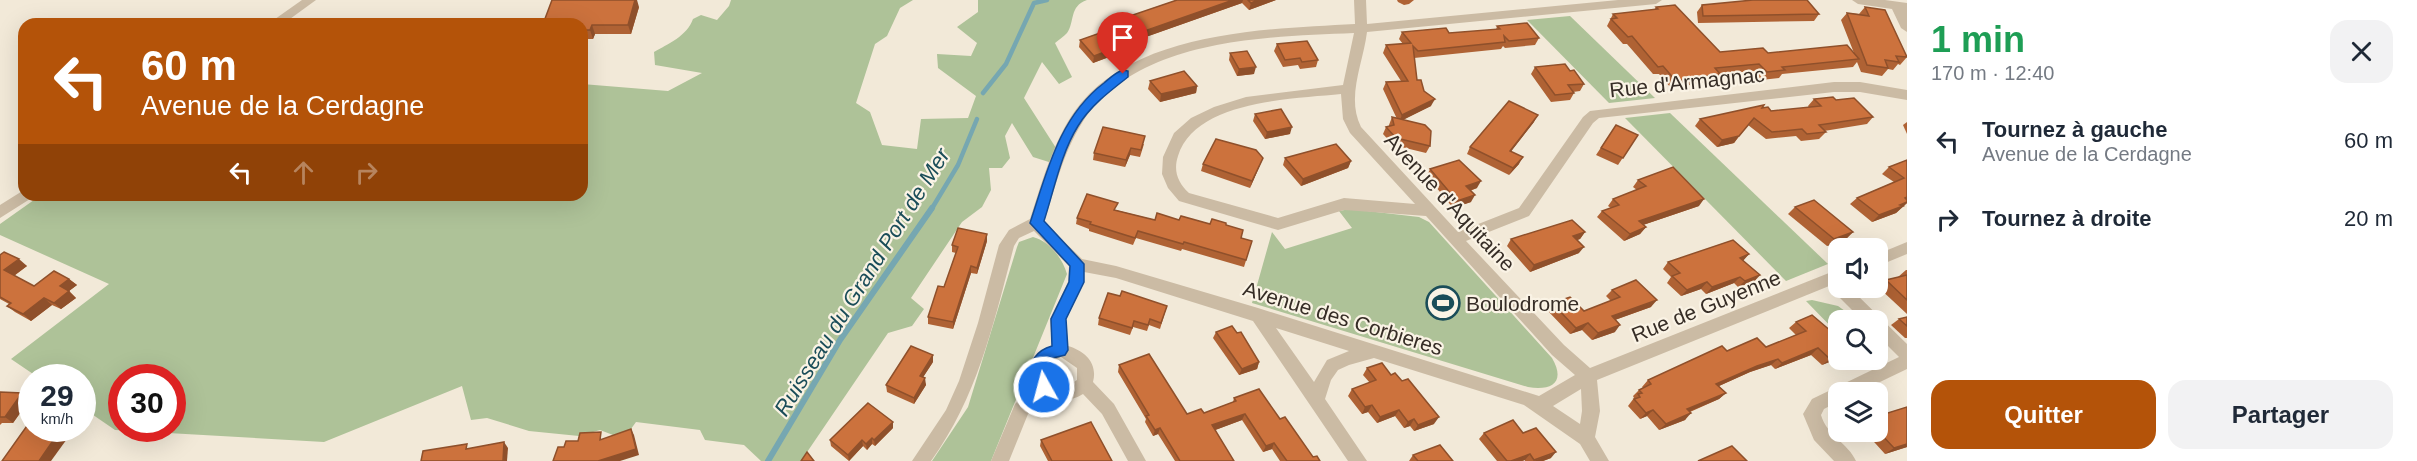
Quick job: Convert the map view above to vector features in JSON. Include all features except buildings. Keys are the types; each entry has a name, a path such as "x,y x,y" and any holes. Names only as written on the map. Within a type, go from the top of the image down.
{"street":[{"path":"283,18 310,0"},
{"name":"Avenue d'Aquitaine","path":"1360,0 1361,29 1347,120 1428,212 1558,350 1588,376"},
{"path":"1516,0 1529,13"},
{"path":"1543,0 1554,10"},
{"path":"921,461 950,420 970,374 1007,245 1014,234 1036,223 1064,142 1074,122 1100,92 1123,74 1162,55 1199,45 1271,35 1361,29 1656,0"},
{"path":"1858,0 1902,7 1907,28"},
{"name":"Rue d'Armagnac","path":"1455,239 1524,212 1588,120 1595,114 1834,87 1860,87 1907,95"},
{"path":"1350,89 1240,102 1199,119 1172,144 1168,176 1172,188 1184,197 1278,224 1344,204 1428,212"},
{"path":"0,212 18,200"},
{"path":"1036,223 1077,264 1076,282 1058,319 1060,350"},
{"path":"1888,256 1907,248"},
{"name":"Avenue des Corbieres","path":"1077,264 1116,272 1529,399 1586,438"},
{"name":"Rue de Guyenne","path":"1538,405 1551,399 1565,387 1588,376 1828,285"},
{"path":"1852,298 1863,310"},
{"path":"1258,315 1358,461"},
{"path":"1888,336 1907,354"},
{"path":"1060,350 1074,353 1084,362 1088,373 1084,384 1070,393 1061,394 1044,387 1038,378 1037,368 1041,359 1049,353 1060,350"},
{"path":"1316,401 1323,373 1343,358 1374,352"},
{"path":"1862,382 1907,361"},
{"path":"1588,376 1591,411 1586,438 1600,461"},
{"path":"1084,384 1108,409 1137,461"},
{"path":"1000,461 1021,409 1044,387"},
{"path":"1828,399 1818,404 1812,414 1815,428 1830,447 1847,461"}],"green space":[{"path":"731,0 913,0 900,8 887,36 875,44 856,103 870,112 882,145 917,149 921,119 968,118 976,96 938,68 937,54 971,56 977,43 957,27 978,12 978,0 1087,0 1077,6 1067,33 1055,43 1072,77 1059,84 1042,62 1024,98 1056,148 1052,163 1033,157 1012,123 1005,136 1010,158 1002,168 989,168 991,190 982,207 962,222 911,298 924,309 912,326 888,333 801,461 761,461 744,445 705,440 700,430 636,422 628,433 613,435 600,430 579,436 529,431 487,418 471,420 462,386 324,442 186,434 186,364 108,364 108,425 96,417 96,364 18,364 11,359 109,284 0,235 0,224 33,201 588,201 588,84 668,91 702,73 655,65 654,52 682,35 693,19 701,15 717,20 729,6"},
{"path":"1570,16 1655,98 1609,103 1527,20"},
{"path":"1670,113 1828,264 1786,281 1625,118"},
{"path":"1350,209 1419,217 1429,222 1552,358 1558,373 1554,383 1544,388 1528,387 1252,303 1272,232 1285,249 1352,228 1339,211"},
{"path":"1033,237 1044,242 1054,251 1067,274 991,461 932,461 968,407 1019,242"},
{"path":"1812,300 1838,306 1844,310 1828,310 1828,324 1806,301"}],"waterway":[{"name":"Ruisseau du Grand Port de Mer","path":"983,93 1006,64 1034,3 1047,0"},
{"name":"Ruisseau du Grand Port de Mer","path":"931,210 958,165 977,119"},
{"name":"Ruisseau du Grand Port de Mer","path":"768,461 840,340 932,208"}],"place":[{"name":"Boulodrome","path":"1443,303"}],"route":[{"path":"1044,387 1038,378 1037,368 1041,359 1049,353 1060,350 1058,319 1076,282 1077,264 1036,223 1064,142 1074,122 1100,92 1123,74"}]}
